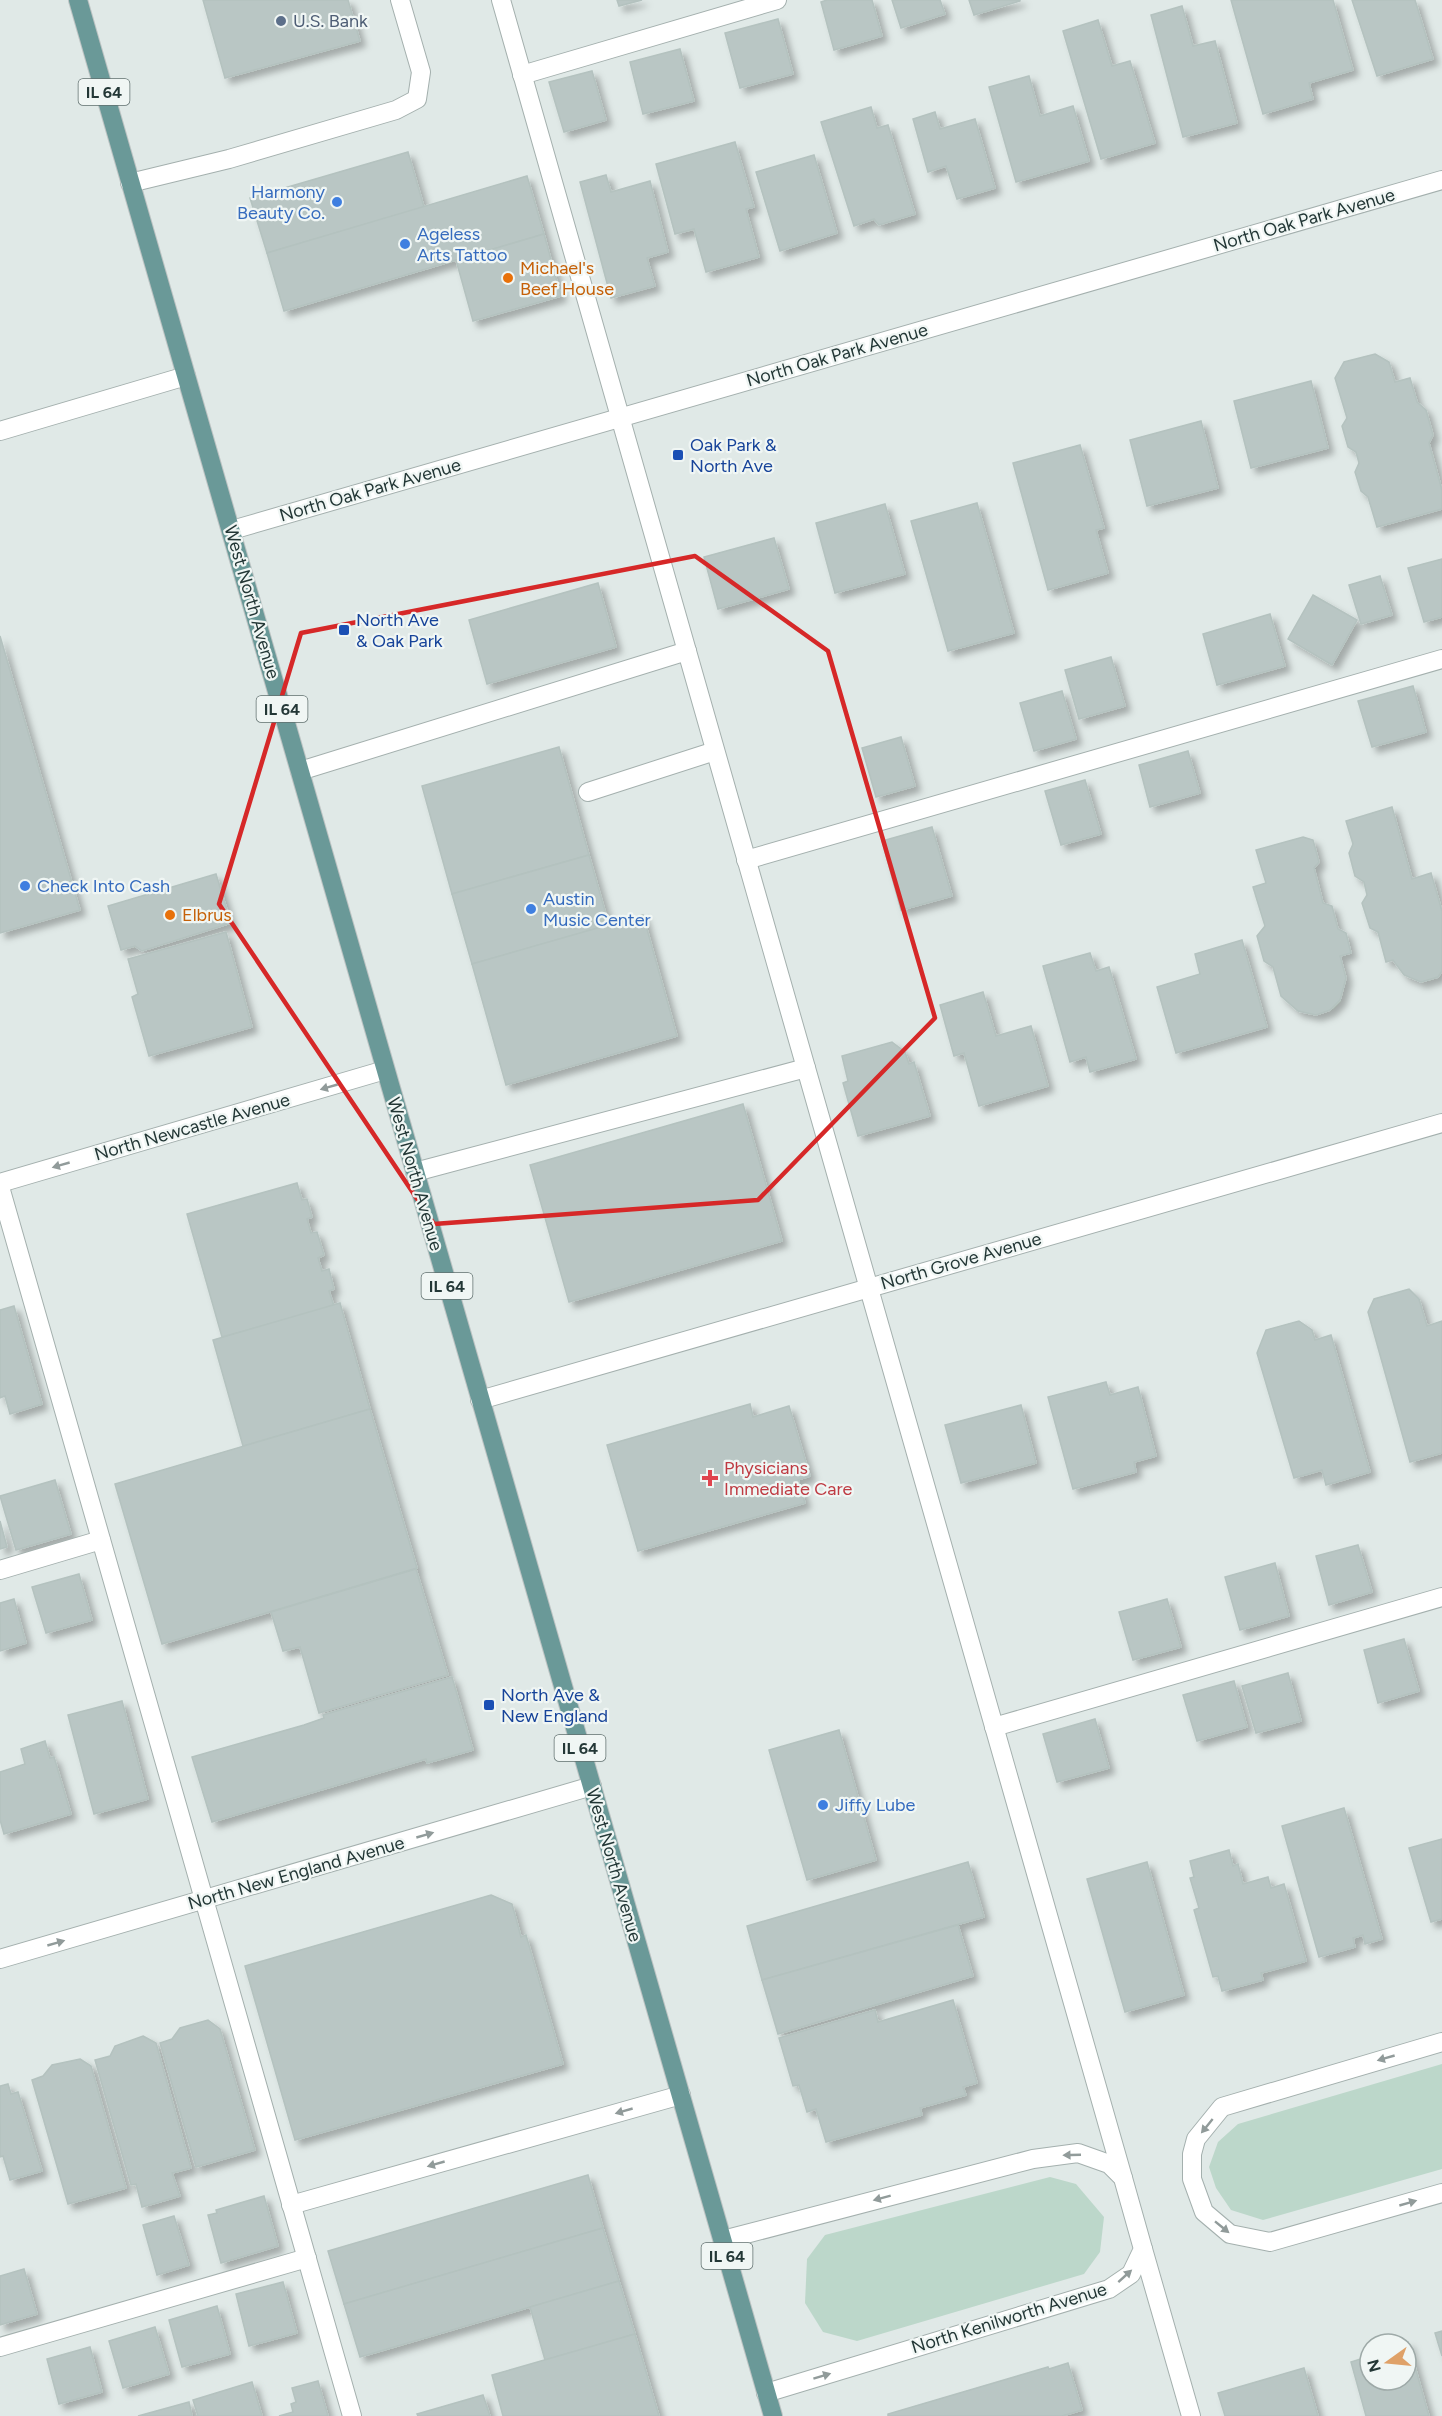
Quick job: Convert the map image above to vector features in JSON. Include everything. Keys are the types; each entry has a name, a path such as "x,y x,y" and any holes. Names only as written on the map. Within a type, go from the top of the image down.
{"main road":[{"name":"West North Avenue","path":"78,0 773,2416"}],"street":[{"path":"130,183 229,159 396,110 417,99 421,72 400,0"},
{"path":"501,0 1191,2416"},
{"path":"522,75 777,0"},
{"name":"North Oak Park Avenue","path":"232,530 1442,180"},
{"path":"0,431 186,376"},
{"path":"300,771 687,651"},
{"path":"746,860 1442,659"},
{"path":"588,792 715,751"},
{"path":"415,1172 806,1068"},
{"name":"North Newcastle Avenue","path":"0,1185 385,1070"},
{"name":"North Grove Avenue","path":"480,1400 1442,1123"},
{"path":"0,1185 352,2416"},
{"path":"0,1570 101,1540"},
{"path":"994,1727 1442,1597"},
{"name":"North New England Avenue","path":"0,1959 592,1786"},
{"path":"1442,2042 1222,2107 1196,2139 1192,2154 1192,2179 1204,2212 1230,2234 1270,2242 1442,2193"},
{"path":"291,2205 681,2096"},
{"path":"723,2240 1033,2159 1078,2153 1109,2164 1123,2178"},
{"name":"North Kenilworth Avenue","path":"766,2393 1109,2289 1131,2274 1143,2249"},
{"path":"0,2347 307,2258"}],"highlighted area":[{"path":"695,556 828,651 935,1018 758,1200 434,1224 219,904 301,633"}],"green space":[{"path":"1442,2064 1442,2169 1263,2220 1231,2210 1216,2188 1209,2167 1218,2142 1238,2124"},
{"path":"1050,2177 1076,2184 1104,2217 1100,2252 1084,2274 857,2341 823,2332 805,2303 807,2259 825,2235"}],"building":[{"name":"U.S. Bank","path":"203,0 348,0 360,41 225,78"},
{"path":"617,0 642,0 619,6"},
{"path":"872,0 882,36 834,50 821,2"},
{"path":"892,0 940,0 945,14 901,28"},
{"path":"969,0 1020,0 1020,1 974,15"},
{"path":"1231,0 1333,0 1353,70 1309,83 1313,99 1263,114"},
{"path":"1352,0 1415,0 1433,59 1377,76"},
{"path":"1182,6 1193,46 1215,41 1237,123 1183,137 1151,15"},
{"path":"778,19 793,74 740,88 725,33"},
{"path":"1098,20 1112,66 1130,61 1155,143 1101,159 1063,31"},
{"path":"680,49 694,101 643,114 630,62"},
{"path":"592,71 606,120 564,132 549,82"},
{"path":"1029,76 1040,116 1073,106 1089,161 1016,182 989,87"},
{"path":"871,107 877,128 888,125 915,214 879,225 874,219 854,226 821,122"},
{"path":"935,112 940,129 975,119 995,188 957,199 946,166 928,172 913,119"},
{"path":"735,142 754,207 746,209 759,257 706,272 694,229 675,234 656,164"},
{"name":"Harmony Beauty Co.","path":"408,152 424,207 267,253 250,198"},
{"path":"814,155 837,233 780,251 756,172"},
{"path":"606,175 611,192 650,181 668,252 647,258 655,286 611,298 580,182"},
{"name":"Ageless Arts Tattoo","path":"527,176 544,234 284,311 267,253"},
{"name":"Michael's Beef House","path":"544,234 561,296 473,321 456,260"},
{"path":"1375,354 1389,362 1395,382 1410,378 1417,402 1426,410 1433,435 1429,443 1442,490 1442,509 1377,527 1368,497 1361,491 1355,472 1359,463 1356,452 1348,447 1342,426 1347,418 1335,378 1344,362"},
{"path":"1311,381 1328,448 1251,468 1234,401"},
{"path":"1201,421 1218,488 1147,506 1130,440"},
{"path":"1080,445 1104,528 1096,530 1108,573 1048,590 1013,463"},
{"path":"977,503 1014,633 948,651 911,521"},
{"path":"885,504 905,574 835,593 816,523"},
{"path":"774,538 789,589 718,609 704,557"},
{"path":"1442,559 1442,617 1424,622 1408,568"},
{"path":"1380,576 1392,615 1361,624 1349,585"},
{"path":"598,583 616,647 487,684 469,620"},
{"path":"1313,595 1357,620 1332,665 1288,639"},
{"path":"1270,614 1285,666 1217,685 1203,634"},
{"path":"0,636 80,910 0,933"},
{"path":"1111,657 1125,706 1079,719 1065,670"},
{"path":"1413,686 1426,732 1372,747 1358,701"},
{"path":"1062,691 1076,739 1034,751 1020,703"},
{"path":"901,737 915,786 876,797 862,748"},
{"path":"559,747 589,855 452,894 422,786"},
{"path":"1188,751 1200,793 1150,807 1139,765"},
{"path":"1085,780 1101,834 1061,845 1045,791"},
{"path":"1392,807 1412,879 1431,873 1442,911 1442,971 1438,977 1421,982 1404,975 1393,960 1386,962 1378,932 1370,928 1362,903 1367,895 1364,882 1355,876 1349,853 1353,844 1346,821"},
{"path":"932,827 952,896 901,910 882,841"},
{"path":"1303,837 1313,840 1319,862 1314,868 1323,903 1332,906 1338,929 1346,933 1351,953 1340,956 1346,978 1340,1000 1330,1010 1316,1015 1298,1011 1281,996 1273,967 1264,961 1257,936 1265,926 1253,887 1266,883 1256,850"},
{"name":"Austin Music Center","path":"589,855 609,925 472,964 452,894"},
{"name":"Elbrus","path":"216,874 231,923 142,951 135,946 121,950 108,906"},
{"path":"643,915 677,1036 506,1085 472,964"},
{"path":"226,932 252,1027 149,1056 132,997 138,994 128,959"},
{"path":"1242,940 1267,1027 1176,1053 1157,987 1200,974 1195,954"},
{"path":"1090,953 1096,971 1109,967 1136,1059 1090,1072 1086,1057 1070,1062 1043,966"},
{"path":"983,992 996,1036 1031,1026 1048,1086 979,1106 964,1053 954,1056 940,1005"},
{"path":"892,1042 905,1052 909,1064 914,1062 930,1116 858,1136 843,1083 848,1081 842,1056"},
{"path":"743,1104 782,1241 569,1302 530,1165"},
{"path":"297,1183 302,1200 307,1199 312,1217 307,1219 311,1233 317,1232 324,1255 318,1258 322,1271 329,1269 334,1289 329,1291 334,1306 222,1337 187,1214"},
{"path":"1409,1289 1419,1299 1427,1326 1442,1321 1442,1453 1410,1462 1368,1312 1374,1299"},
{"path":"340,1303 370,1409 243,1446 213,1340"},
{"path":"14,1306 42,1404 10,1414 5,1396 0,1398 0,1310"},
{"path":"1299,1321 1312,1330 1315,1340 1331,1335 1370,1472 1326,1485 1322,1470 1294,1478 1257,1353 1266,1330"},
{"path":"1106,1382 1110,1395 1138,1387 1156,1456 1134,1462 1136,1472 1073,1489 1048,1397"},
{"name":"Physicians Immediate Care","path":"750,1404 753,1417 789,1406 810,1476 798,1480 805,1503 638,1551 607,1445"},
{"path":"1021,1405 1036,1463 961,1483 945,1425"},
{"path":"370,1409 417,1568 162,1644 115,1484"},
{"path":"55,1480 71,1534 16,1550 0,1496"},
{"path":"0,1521 7,1547 0,1549"},
{"path":"1358,1545 1372,1592 1329,1605 1316,1556"},
{"path":"1275,1563 1289,1616 1240,1630 1225,1577"},
{"path":"416,1569 448,1675 319,1713 300,1647 283,1651 271,1612"},
{"path":"79,1574 92,1620 46,1633 32,1587"},
{"path":"14,1599 26,1643 0,1651 0,1603"},
{"path":"1167,1599 1181,1647 1133,1660 1119,1612"},
{"path":"1404,1639 1419,1691 1378,1703 1364,1650"},
{"path":"1288,1673 1301,1721 1256,1733 1242,1686"},
{"path":"452,1677 473,1750 427,1763 426,1759 212,1822 192,1757 304,1725 324,1718 323,1715"},
{"path":"1234,1681 1247,1727 1197,1741 1183,1695"},
{"path":"122,1701 148,1799 94,1814 68,1715"},
{"path":"1095,1719 1109,1768 1057,1782 1043,1734"},
{"name":"Jiffy Lube","path":"839,1730 876,1860 807,1880 769,1750"},
{"path":"45,1741 50,1758 54,1757 71,1814 4,1834 0,1820 0,1772 25,1764 21,1749"},
{"path":"1344,1808 1382,1939 1365,1944 1363,1935 1353,1938 1355,1947 1319,1957 1282,1826"},
{"path":"1442,1839 1442,1919 1431,1922 1409,1848"},
{"path":"1229,1850 1233,1866 1238,1864 1243,1884 1268,1877 1271,1888 1284,1884 1306,1961 1261,1973 1263,1980 1222,1991 1218,1976 1213,1977 1194,1910 1199,1908 1190,1878 1194,1877 1190,1861"},
{"path":"968,1862 984,1917 762,1980 747,1926"},
{"path":"1147,1862 1184,1995 1125,2012 1087,1879"},
{"path":"491,1895 512,1904 521,1937 526,1935 563,2064 295,2140 245,1966"},
{"path":"958,1925 973,1976 778,2034 762,1980"},
{"path":"953,2000 977,2083 963,2087 966,2095 920,2108 922,2115 826,2142 816,2109 807,2112 799,2085 793,2086 779,2038 875,2010 878,2022"},
{"path":"208,2020 220,2029 255,2150 196,2167 160,2043 172,2039 180,2028"},
{"path":"143,2036 156,2043 191,2168 172,2173 180,2196 142,2207 136,2184 131,2185 95,2060 110,2056 115,2046"},
{"path":"80,2059 91,2066 126,2188 68,2204 32,2080 43,2076 52,2065"},
{"path":"8,2084 11,2094 18,2092 42,2171 10,2180 3,2156 0,2157 0,2086"},
{"path":"588,2175 603,2228 344,2304 328,2251"},
{"path":"264,2196 278,2246 221,2263 208,2215 217,2213 216,2210"},
{"path":"174,2216 189,2265 157,2275 143,2225"},
{"path":"603,2228 619,2281 360,2357 344,2304"},
{"path":"24,2269 37,2314 0,2325 0,2276"},
{"path":"619,2281 635,2334 545,2360 530,2307"},
{"path":"283,2282 297,2333 249,2346 236,2294"},
{"path":"217,2306 230,2354 182,2367 169,2320"},
{"path":"155,2327 169,2374 123,2388 109,2341"},
{"path":"1442,2331 1442,2356 1435,2333"},
{"path":"635,2334 659,2416 503,2416 492,2375"},
{"path":"90,2347 102,2392 59,2404 47,2359"},
{"path":"1358,2360 1358,2387 1351,2362"},
{"path":"1068,2363 1082,2410 1062,2416 888,2416 888,2414"},
{"path":"1304,2368 1318,2416 1225,2416 1218,2393"},
{"path":"1418,2377 1429,2416 1366,2416 1359,2392 1418,2392"},
{"path":"318,2381 328,2416 279,2416 293,2412 291,2404 296,2402 292,2388"},
{"path":"252,2382 262,2416 198,2416 193,2400"},
{"path":"483,2395 490,2416 418,2416 417,2414"},
{"path":"189,2402 192,2416 138,2416"}],"place":[{"name":"U.S. Bank","path":"281,21"},
{"name":"Harmony Beauty Co.","path":"337,202"},
{"name":"Ageless Arts Tattoo","path":"405,244"},
{"name":"Michael's Beef House","path":"508,278"},
{"name":"Oak Park & North Ave","path":"678,455"},
{"name":"North Ave & Oak Park","path":"344,630"},
{"name":"Check Into Cash","path":"25,886"},
{"name":"Austin Music Center","path":"531,909"},
{"name":"Elbrus","path":"170,915"},
{"name":"Physicians Immediate Care","path":"710,1478"},
{"name":"North Ave & New England","path":"489,1705"},
{"name":"Jiffy Lube","path":"823,1805"}]}
